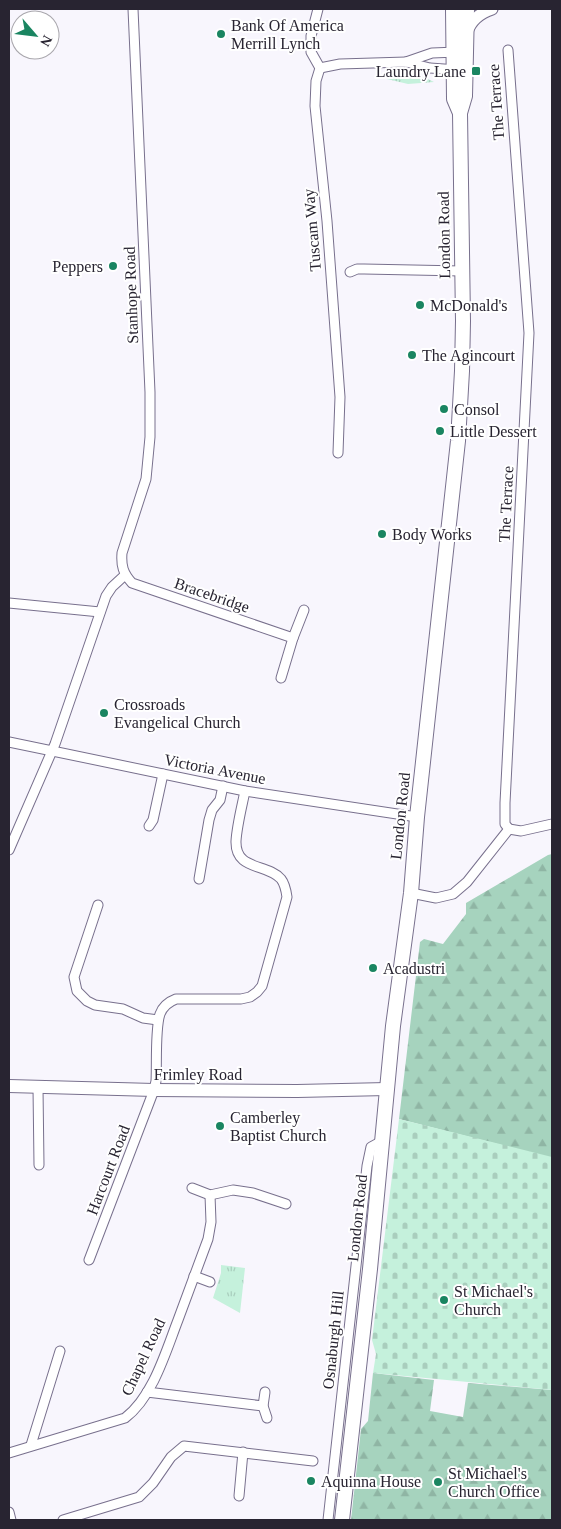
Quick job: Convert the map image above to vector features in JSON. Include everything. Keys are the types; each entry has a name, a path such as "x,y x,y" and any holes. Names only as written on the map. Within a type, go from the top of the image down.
{"main road":[{"name":"London Road","path":"342,1520 393,1026 411,893 417,817 459,432 462,370 460,113 454,99 460,70 453,9"},
{"name":"London Road","path":"459,52 466,32 466,9"},
{"name":"Frimley Road","path":"9,1086 154,1090 297,1091 387,1089"}],"street":[{"name":"Stanhope Road","path":"125,575 121,564 122,553 146,479 150,437 146,293 133,9"},
{"path":"318,9 311,36 311,52 320,68 340,64 406,62 430,68 460,70"},
{"path":"466,32 471,22 480,14 492,9"},
{"name":"The Terrace","path":"508,50 529,333 505,803 505,824 508,829"},
{"path":"406,62 432,53 459,52"},
{"name":"Tuscam Way","path":"320,68 316,81 315,106 327,221 340,397 338,453"},
{"path":"350,272 357,269 462,271"},
{"path":"9,850 51,750 106,596 112,587 125,575"},
{"name":"Bracebridge","path":"125,575 132,583 152,591 293,638"},
{"path":"9,603 100,612"},
{"path":"281,678 304,610"},
{"name":"Victoria Avenue","path":"9,742 245,791 417,817"},
{"path":"149,826 153,820 163,774"},
{"path":"198,879 209,820 212,810 220,800 223,786"},
{"path":"98,905 74,977 77,992 87,1002 122,1009 143,1018 158,1020 168,1002 176,999 241,999 250,997 257,992 262,986 287,897 285,885 280,878 275,874 243,861 238,851 236,842 245,791"},
{"path":"411,893 436,898 453,894 467,882 508,829 521,831 552,824"},
{"name":"Harcourt Road","path":"89,1260 154,1090 158,1020"},
{"path":"38,1088 39,1165"},
{"name":"Osnaburgh Hill","path":"328,1520 367,1166 370,1148 382,1141"},
{"path":"192,1188 210,1195 233,1190 253,1193 286,1204"},
{"name":"Chapel Road","path":"9,1453 125,1418 135,1410 148,1392 164,1356 194,1276 210,1230 210,1195"},
{"path":"194,1276 210,1282"},
{"path":"31,1446 60,1351"},
{"path":"148,1392 263,1406"},
{"path":"265,1392 263,1406 267,1418"},
{"path":"63,1520 139,1497 171,1457 184,1446 313,1461"},
{"path":"239,1496 243,1452"},
{"path":"9,1512 11,1520"}],"green space":[{"path":"387,75 424,77 434,82 408,84 387,79"},
{"path":"552,854 552,1158 399,1119 420,942 424,939 443,944 466,914 466,903"},
{"path":"399,1119 552,1157 552,1390 373,1373 376,1354 372,1340"},
{"path":"221,1265 245,1268 240,1313 213,1298 221,1273"},
{"path":"373,1373 434,1380 430,1411 463,1417 468,1383 552,1390 552,1520 351,1520 361,1429 368,1421"}],"place":[{"name":"Bank Of America Merrill Lynch","path":"221,34"},
{"name":"Laundry Lane","path":"476,71"},
{"name":"Peppers","path":"113,266"},
{"name":"McDonald's","path":"420,305"},
{"name":"The Agincourt","path":"412,355"},
{"name":"Consol","path":"444,409"},
{"name":"Little Dessert","path":"440,431"},
{"name":"Body Works","path":"382,534"},
{"name":"Crossroads Evangelical Church","path":"104,713"},
{"name":"Acadustri","path":"373,968"},
{"name":"Camberley Baptist Church","path":"220,1126"},
{"name":"St Michael's Church","path":"444,1300"},
{"name":"Aquinna House","path":"311,1481"},
{"name":"St Michael's Church Office","path":"438,1482"}]}
